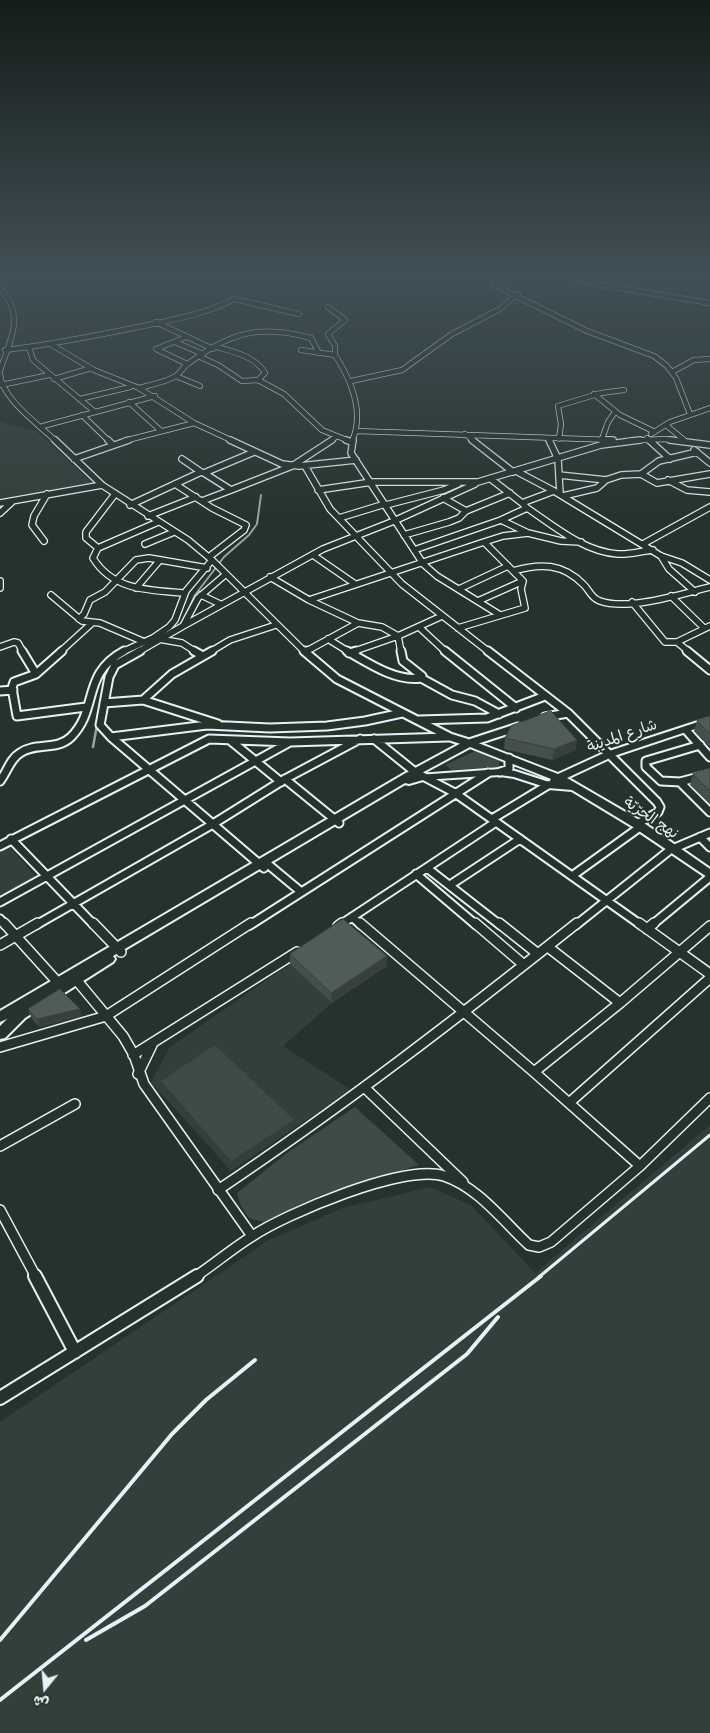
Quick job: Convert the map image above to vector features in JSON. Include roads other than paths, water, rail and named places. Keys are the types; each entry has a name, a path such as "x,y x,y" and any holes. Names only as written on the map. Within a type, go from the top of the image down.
{"street":[{"path":"3,358 0,372 2,385 9,396 43,426 102,485 174,532 212,560 276,625 337,679 450,737 469,743"},
{"path":"32,358 49,375 94,412"},
{"path":"71,358 112,381 139,388 194,423 282,464 305,466 356,460"},
{"path":"174,358 186,363"},
{"path":"139,388 176,376 186,363 195,358"},
{"path":"205,358 242,381 258,380 284,394 316,426 336,437 351,442"},
{"path":"248,358 263,368 265,373 258,380"},
{"path":"337,358 351,381 356,431 351,442 351,453 372,482 394,521 421,562 459,590 500,615"},
{"path":"351,381 402,370 419,358"},
{"path":"657,358 672,372 685,395 690,414"},
{"path":"672,372 694,360 710,359"},
{"path":"54,378 88,369"},
{"path":"2,385 49,375"},
{"path":"176,376 200,386"},
{"path":"80,400 132,386"},
{"path":"559,439 561,424 558,406 594,394 624,390"},
{"path":"594,394 615,412 653,431"},
{"path":"43,426 154,396"},
{"path":"129,402 160,430"},
{"path":"648,438 653,431 690,414 710,408"},
{"path":"602,440 608,422 615,412"},
{"path":"82,415 112,444"},
{"path":"74,459 112,444 160,430 194,423"},
{"path":"666,425 710,463"},
{"path":"356,431 465,434 549,439 633,440"},
{"path":"465,434 515,472 559,494 594,517 654,550 661,556 669,569 695,592"},
{"path":"202,501 292,466 336,437"},
{"path":"648,438 670,459"},
{"path":"300,891 213,824 150,768 111,737 100,725 109,677 115,665 220,604 313,555 394,521 478,482 601,445 648,438 684,440 710,445"},
{"path":"549,439 558,458 559,494"},
{"path":"130,505 175,484 254,452"},
{"path":"641,474 651,465 697,452"},
{"path":"182,459 231,490"},
{"path":"305,466 318,490 338,518 357,535 402,584 567,712 660,805 658,812 638,825 572,876"},
{"path":"522,503 559,494 597,488 606,480 621,475 641,474 653,482 710,474"},
{"path":"559,475 606,480"},
{"path":"491,479 527,508 582,542 604,552 619,554 654,550"},
{"path":"668,480 687,490 710,492"},
{"path":"318,490 372,482 478,482"},
{"path":"338,518 444,490 461,482"},
{"path":"0,781 8,773 14,757 22,752 63,742 70,738 86,707 102,668 169,627 176,617 185,593 212,560 244,530 246,525 175,484"},
{"path":"0,503 102,485"},
{"path":"404,535 454,520 466,511 510,493"},
{"path":"44,542 32,525 34,516 47,494"},
{"path":"98,548 86,538 86,532 114,494"},
{"path":"148,516 196,497"},
{"path":"443,498 466,511"},
{"path":"0,513 13,501"},
{"path":"643,544 710,507"},
{"path":"414,550 501,520 527,508"},
{"path":"501,520 528,533 561,541 582,542"},
{"path":"158,522 98,548 93,558 95,564 114,583 136,588 185,593"},
{"path":"145,544 174,532"},
{"path":"308,600 391,571 503,536 528,533"},
{"path":"484,542 523,581"},
{"path":"313,555 356,584"},
{"path":"661,556 682,563 710,580"},
{"path":"79,620 90,600 105,592 140,558 207,568"},
{"path":"136,588 160,560"},
{"path":"459,590 510,568 542,564 553,565 580,581 599,601 632,602 710,588"},
{"path":"183,626 201,595 225,574"},
{"path":"270,577 308,600 358,623 382,627 398,636 403,661 422,676 421,678 452,695 476,701 499,714"},
{"path":"0,581 0,588"},
{"path":"478,601 523,581"},
{"path":"458,628 525,608 521,589 523,581"},
{"path":"51,595 79,620 100,623 142,642"},
{"path":"201,595 220,604"},
{"path":"632,602 663,640 670,643 678,642 707,627 671,596"},
{"path":"349,653 398,636 442,616"},
{"path":"86,707 17,716 12,690 14,682 36,674 92,623"},
{"path":"305,652 358,623"},
{"path":"143,700 172,674 230,640 276,625"},
{"path":"418,627 516,708"},
{"path":"159,639 182,643 203,656"},
{"path":"328,639 349,653 413,680 421,678"},
{"path":"0,647 14,642 18,643 36,674"},
{"path":"678,642 710,670"},
{"path":"0,691 12,690"},
{"path":"420,722 466,721 487,718 547,698"},
{"path":"104,703 143,700 221,725"},
{"path":"536,720 567,712"},
{"path":"111,737 161,730 221,725 249,728 330,725 371,721 402,713"},
{"name":"شارع المدينة","path":"548,785 571,771 610,754 710,721"},
{"path":"0,1017 60,985 118,949 410,780 469,743 493,737 528,723"},
{"path":"686,730 710,757"},
{"path":"0,846 209,739 290,742 362,738 450,737"},
{"path":"0,945 213,824 283,781 362,738"},
{"path":"374,738 419,774 454,794 494,821 710,974"},
{"path":"231,740 256,762 337,821"},
{"path":"0,902 187,801 290,742"},
{"name":"نهج الحرّيّة","path":"469,743 560,779 638,825 670,850 710,876"},
{"path":"700,746 646,761 646,767 660,782 669,785 710,774"},
{"path":"500,772 509,768 510,758"},
{"path":"419,774 500,772 515,774 548,785 573,787"},
{"path":"0,1047 106,1016 488,773"},
{"path":"681,782 710,812"},
{"path":"326,933 427,868 548,785"},
{"path":"218,1190 299,1136 464,1013 670,850 710,833"},
{"path":"700,837 710,846"},
{"path":"11,839 118,949"},
{"path":"450,885 520,839"},
{"path":"427,868 538,954"},
{"path":"416,874 524,965"},
{"path":"647,929 710,876"},
{"path":"472,921 484,912"},
{"path":"352,917 534,1072 640,1166"},
{"path":"0,919 60,985"},
{"path":"534,1072 620,1003 710,926"},
{"path":"548,947 620,1003"},
{"path":"133,1054 152,1045 302,949"},
{"path":"73,977 106,1016 133,1054 138,1074 252,1236"},
{"path":"569,1103 710,978"},
{"path":"0,1034 21,1014 60,985"},
{"path":"138,1074 152,1045"},
{"path":"364,1087 529,1245 540,1247 551,1242 640,1166 710,1098"},
{"path":"0,1146 74,1104"},
{"path":"0,1398 182,1287 252,1236 335,1196 408,1175 427,1172 444,1176 468,1187"},
{"path":"0,1210 75,1352"}],"waterway":[{"path":"188,611 195,595 224,557 249,535 257,524 261,495"},
{"path":"106,675 109,667 114,663"},
{"path":"93,747 97,725"}],"railway":[{"path":"539,1277 710,1135"},
{"path":"0,1700 541,1276"},
{"path":"86,1640 145,1606 467,1354 498,1317"},
{"path":"0,1640 172,1434 206,1400 255,1360"}]}
